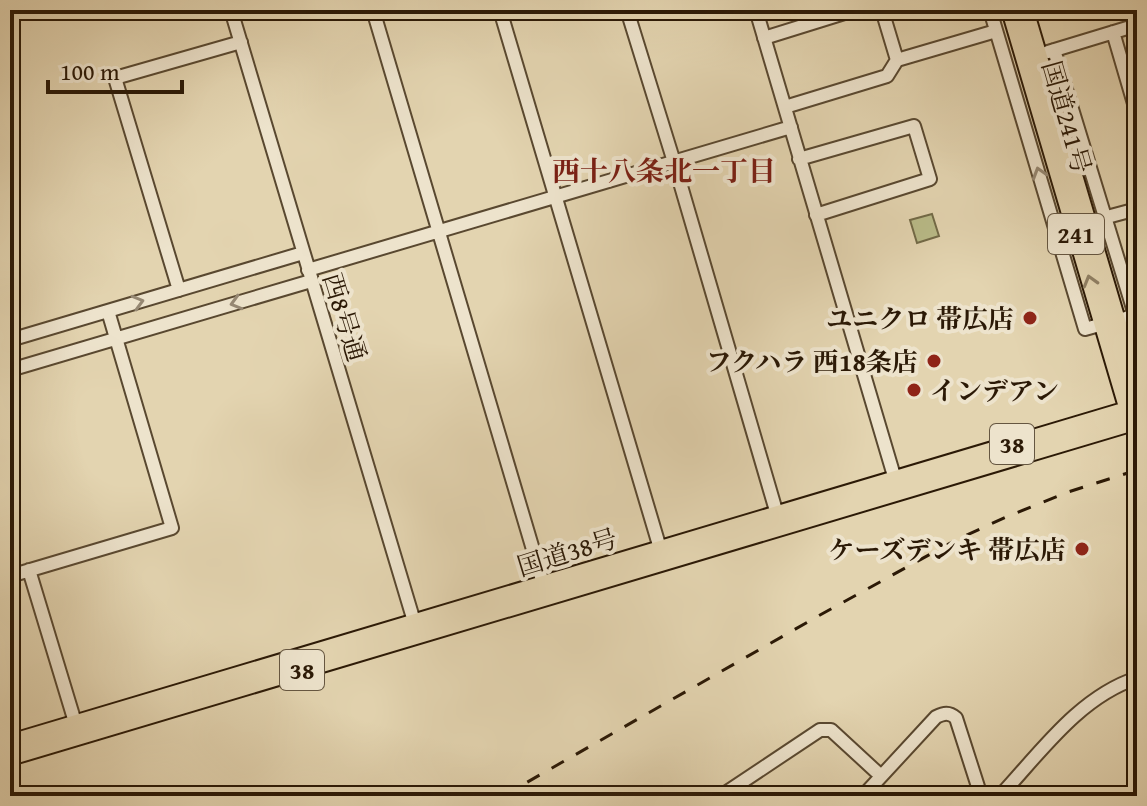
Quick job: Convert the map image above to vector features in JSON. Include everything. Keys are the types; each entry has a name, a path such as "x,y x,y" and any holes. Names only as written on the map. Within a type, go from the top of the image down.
{"highway":[{"name":"国道241号","path":"1010,10 1039,54 1134,419"},
{"name":"241","path":"1025,10 1039,54"},
{"name":"241","path":"1110,322 1137,388"},
{"name":"国道38号","path":"10,757 77,730 897,485 1134,419"},
{"name":"国道38号","path":"10,743 77,730"}],"street":[{"name":"西8号通","path":"231,10 417,629"},
{"path":"373,10 546,590"},
{"path":"500,10 662,555"},
{"path":"627,10 779,520"},
{"path":"756,10 897,485"},
{"path":"764,38 820,15 854,10"},
{"path":"882,10 897,60"},
{"path":"990,10 1085,329 1135,315 1107,217 1039,54"},
{"path":"1006,65 1137,25"},
{"path":"785,107 887,76 897,60 996,31"},
{"path":"1113,32 1137,114"},
{"path":"179,290 115,78 241,42"},
{"path":"799,159 914,126 930,179 816,215"},
{"path":"10,370 117,338 438,231 791,127"},
{"path":"1107,217 1137,209"},
{"path":"10,340 303,253"},
{"path":"10,576 172,528 108,311"},
{"path":"29,570 77,730"},
{"path":"1000,796 1070,719 1101,695 1137,678"},
{"path":"863,796 936,717 944,713 956,718 981,796"},
{"path":"721,796 820,730 831,730 881,776"}],"green space":[{"path":"932,214 939,236 917,243 910,220"}],"railway":[{"path":"503,796 956,540 1068,492 1137,470"}],"place":[{"name":"ユニクロ 帯広店","path":"1030,318"},
{"name":"フクハラ 西18条店","path":"934,361"},
{"name":"インデアン","path":"914,390"},
{"name":"ケーズデンキ 帯広店","path":"1082,549"}],"district":[{"name":"西十八条北一丁目","path":"664,170"}]}
